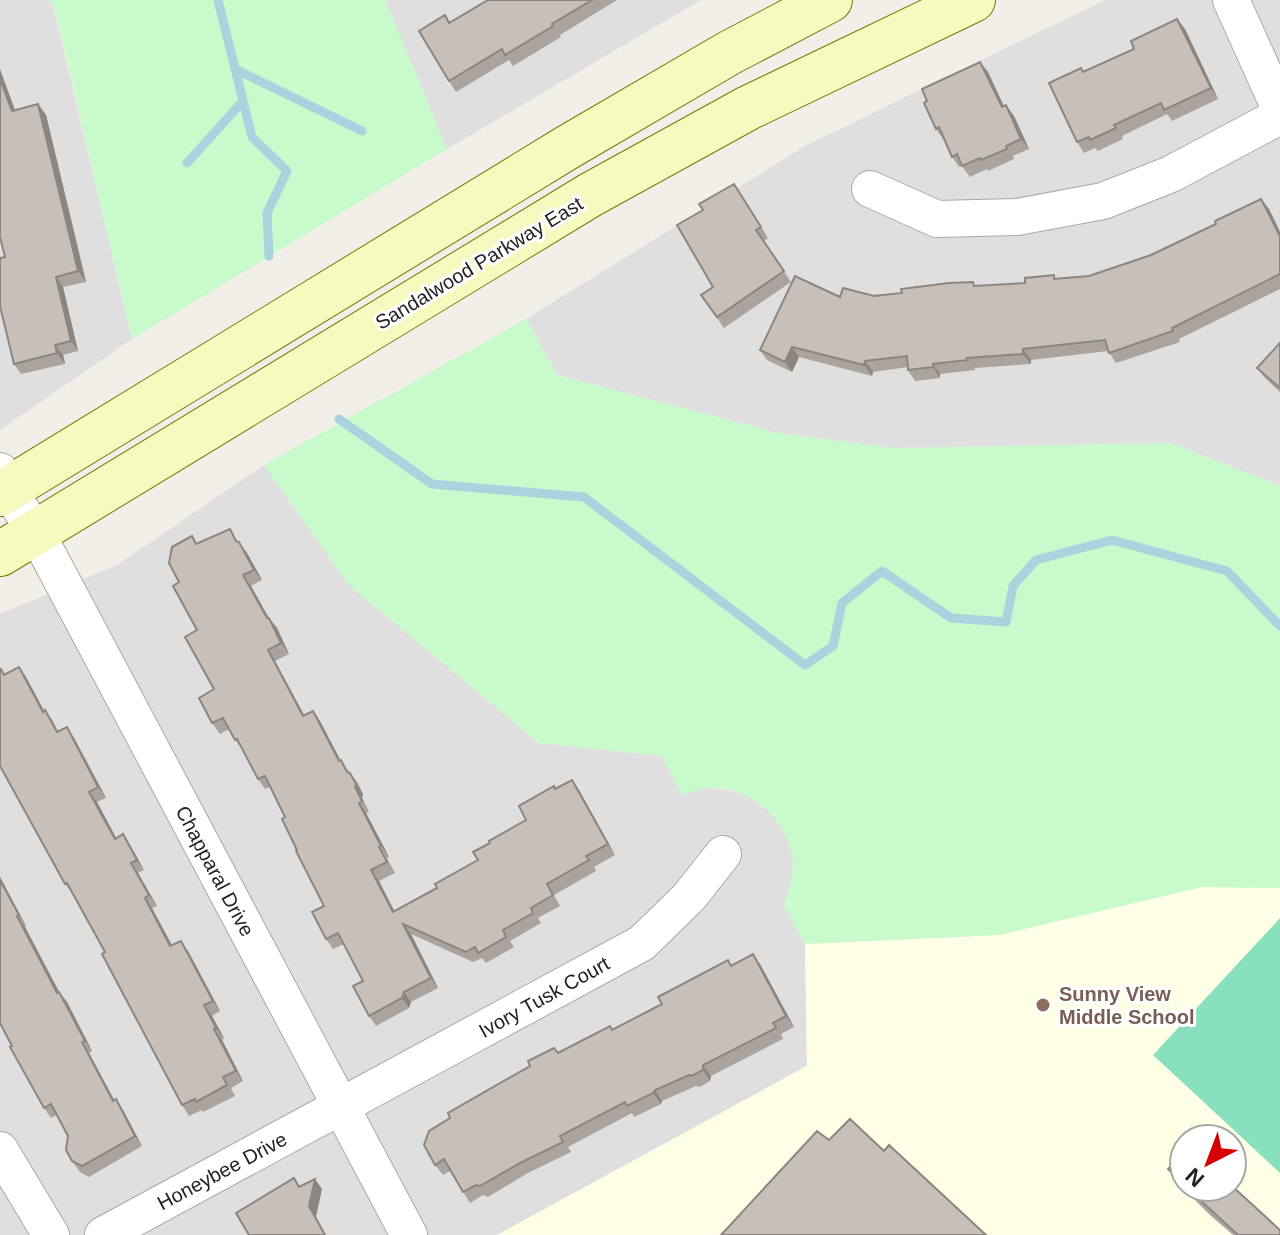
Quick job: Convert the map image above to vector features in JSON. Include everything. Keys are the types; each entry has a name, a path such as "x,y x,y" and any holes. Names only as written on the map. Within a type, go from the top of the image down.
{"main road":[{"name":"Sandalwood Parkway East","path":"0,554 13,499 568,147 729,53 830,0"},
{"name":"Sandalwood Parkway East","path":"13,499 590,195 748,108 973,0"}],"street":[{"path":"1231,0 1280,109"},
{"path":"870,189 937,219 1017,217 1103,201 1171,174 1280,116"},
{"name":"Chapparal Drive","path":"13,499 409,1235"},
{"name":"Ivory Tusk Court","path":"340,1108 642,943 689,897 723,854"},
{"name":"Honeybee Drive","path":"103,1235 340,1108"},
{"path":"0,1150 51,1235"}],"shaded area":[{"path":"0,0 48,0 53,5 132,339 0,430"},
{"path":"385,0 701,0 447,149"},
{"path":"1105,0 1280,0 1280,486 1171,443 893,448 778,433 557,375 526,319 805,146"},
{"path":"264,465 349,585 539,743 662,756 682,794 706,788 730,790 753,798 772,814 786,834 793,858 792,882 784,905 805,944 807,1066 497,1235 0,1235 0,614 117,565"},
{"name":"Sunny View Middle School","path":"1202,887 1280,888 1280,1235 497,1235 807,1066 805,944 999,935"}],"green space":[{"path":"48,0 385,0 447,149 132,339 54,5"},
{"path":"526,319 557,375 778,433 893,448 1171,443 1280,486 1280,888 1202,887 999,935 805,944 784,905 793,869 788,841 782,828 762,806 750,798 721,788 706,788 682,795 662,756 539,743 349,585 264,465"},
{"path":"1280,918 1280,1173 1248,1143 1248,1123 1226,1123 1153,1055"}],"building":[{"path":"488,0 592,0 505,55 502,49 449,81 419,31 445,15 449,23"},
{"path":"1177,19 1211,88 1164,110 1161,103 1114,125 1116,128 1090,140 1089,137 1077,142 1049,83 1081,68 1083,72 1134,49 1131,41"},
{"path":"980,62 1002,107 1006,105 1021,139 1006,146 1007,149 962,166 957,154 952,157 939,127 936,129 924,103 927,101 922,89"},
{"path":"0,79 12,111 38,104 78,271 56,277 71,341 55,345 57,353 14,364 0,306 0,258 5,257 0,237"},
{"path":"734,184 761,227 756,230 784,271 717,317 701,295 713,287 677,225 703,210 699,204"},
{"path":"1261,199 1280,236 1280,274 1172,328 1173,331 1109,353 1105,340 1023,349 1023,354 967,358 908,370 907,356 865,361 864,365 792,347 785,362 760,350 795,276 840,297 843,288 874,296 949,283 973,282 974,286 1025,283 1025,278 1054,275 1054,279 1089,276 1151,255"},
{"path":"1280,343 1280,388 1257,368"},
{"path":"230,529 254,570 243,575 281,643 268,650 303,716 313,711 339,761 356,784 362,801 359,803 387,862 371,870 393,912 437,888 435,884 478,860 473,852 526,820 519,806 554,786 555,789 572,780 608,844 586,856 589,860 547,884 553,895 531,908 533,913 503,930 506,937 478,953 475,947 466,952 403,924 431,978 369,1016 353,986 363,981 338,933 326,939 312,912 324,906 296,851 282,819 285,817 265,776 258,779 223,718 212,723 199,698 214,689 185,637 197,630 173,586 179,582 169,563 172,547 192,536 196,544"},
{"path":"19,667 57,732 67,727 98,787 89,792 115,839 123,834 137,860 131,863 149,895 145,898 170,946 181,941 213,1001 204,1005 236,1071 223,1077 227,1085 196,1102 195,1099 182,1105 102,954 105,952 0,766 0,669 4,675"},
{"path":"0,880 113,1101 116,1099 135,1136 82,1166 72,1161 66,1150 68,1136 51,1104 44,1108 0,1023"},
{"path":"753,954 786,1016 773,1023 776,1028 703,1065 703,1070 692,1076 655,1090 627,1106 625,1102 560,1136 563,1142 480,1186 463,1192 444,1159 435,1165 424,1145 429,1131 450,1118 448,1113 530,1066 528,1061 554,1048 558,1053 610,1026 612,1030 662,1004 658,997 728,960 731,966"},
{"path":"850,1119 884,1151 889,1145 986,1235 721,1235 817,1131 829,1140"},
{"path":"294,1178 299,1187 315,1179 309,1206 325,1235 249,1235 236,1213"},
{"path":"1248,1201 1280,1230 1280,1235 1238,1235 1203,1203"}],"waterway":[{"path":"218,0 252,137 287,171 267,213 269,256"},
{"path":"235,69 362,131"},
{"path":"187,163 243,101"},
{"path":"339,419 432,484 584,497 805,665 833,646 842,603 882,571 951,618 1006,622 1013,586 1036,560 1112,540 1227,571 1280,626"}],"place":[{"name":"Sunny View Middle School","path":"1043,1005"}]}
